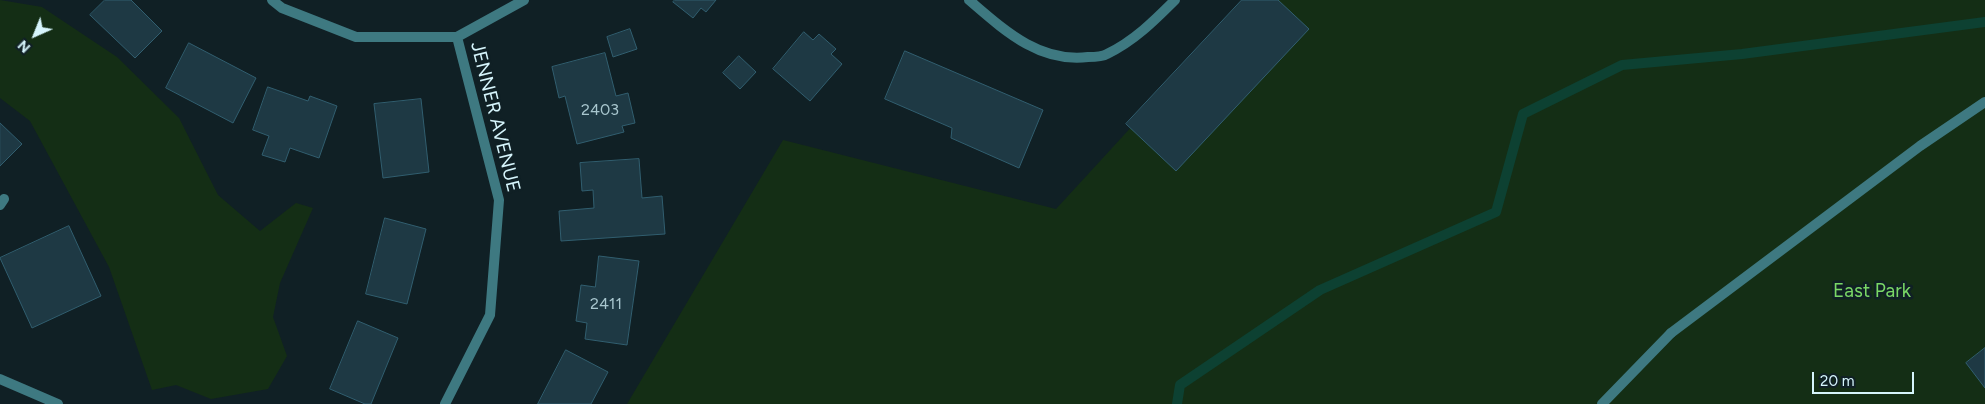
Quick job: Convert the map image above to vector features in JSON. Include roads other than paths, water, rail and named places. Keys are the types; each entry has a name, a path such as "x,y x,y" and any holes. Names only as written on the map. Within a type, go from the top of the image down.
{"street":[{"path":"272,0 282,8 356,37 457,37 524,0"},
{"path":"969,0 1005,31 1036,49 1070,59 1105,55 1139,35 1176,0"},
{"name":"JENNER AVENUE","path":"445,404 490,315 499,200 457,37"},
{"path":"1602,404 1671,333 1920,146 1985,102"},
{"path":"0,379 58,404"}],"waterway":[{"path":"1177,404 1180,385 1320,290 1496,212 1523,114 1622,65 1742,54 1985,22"}],"park label":[{"name":"East Park","path":"1872,291"}]}
